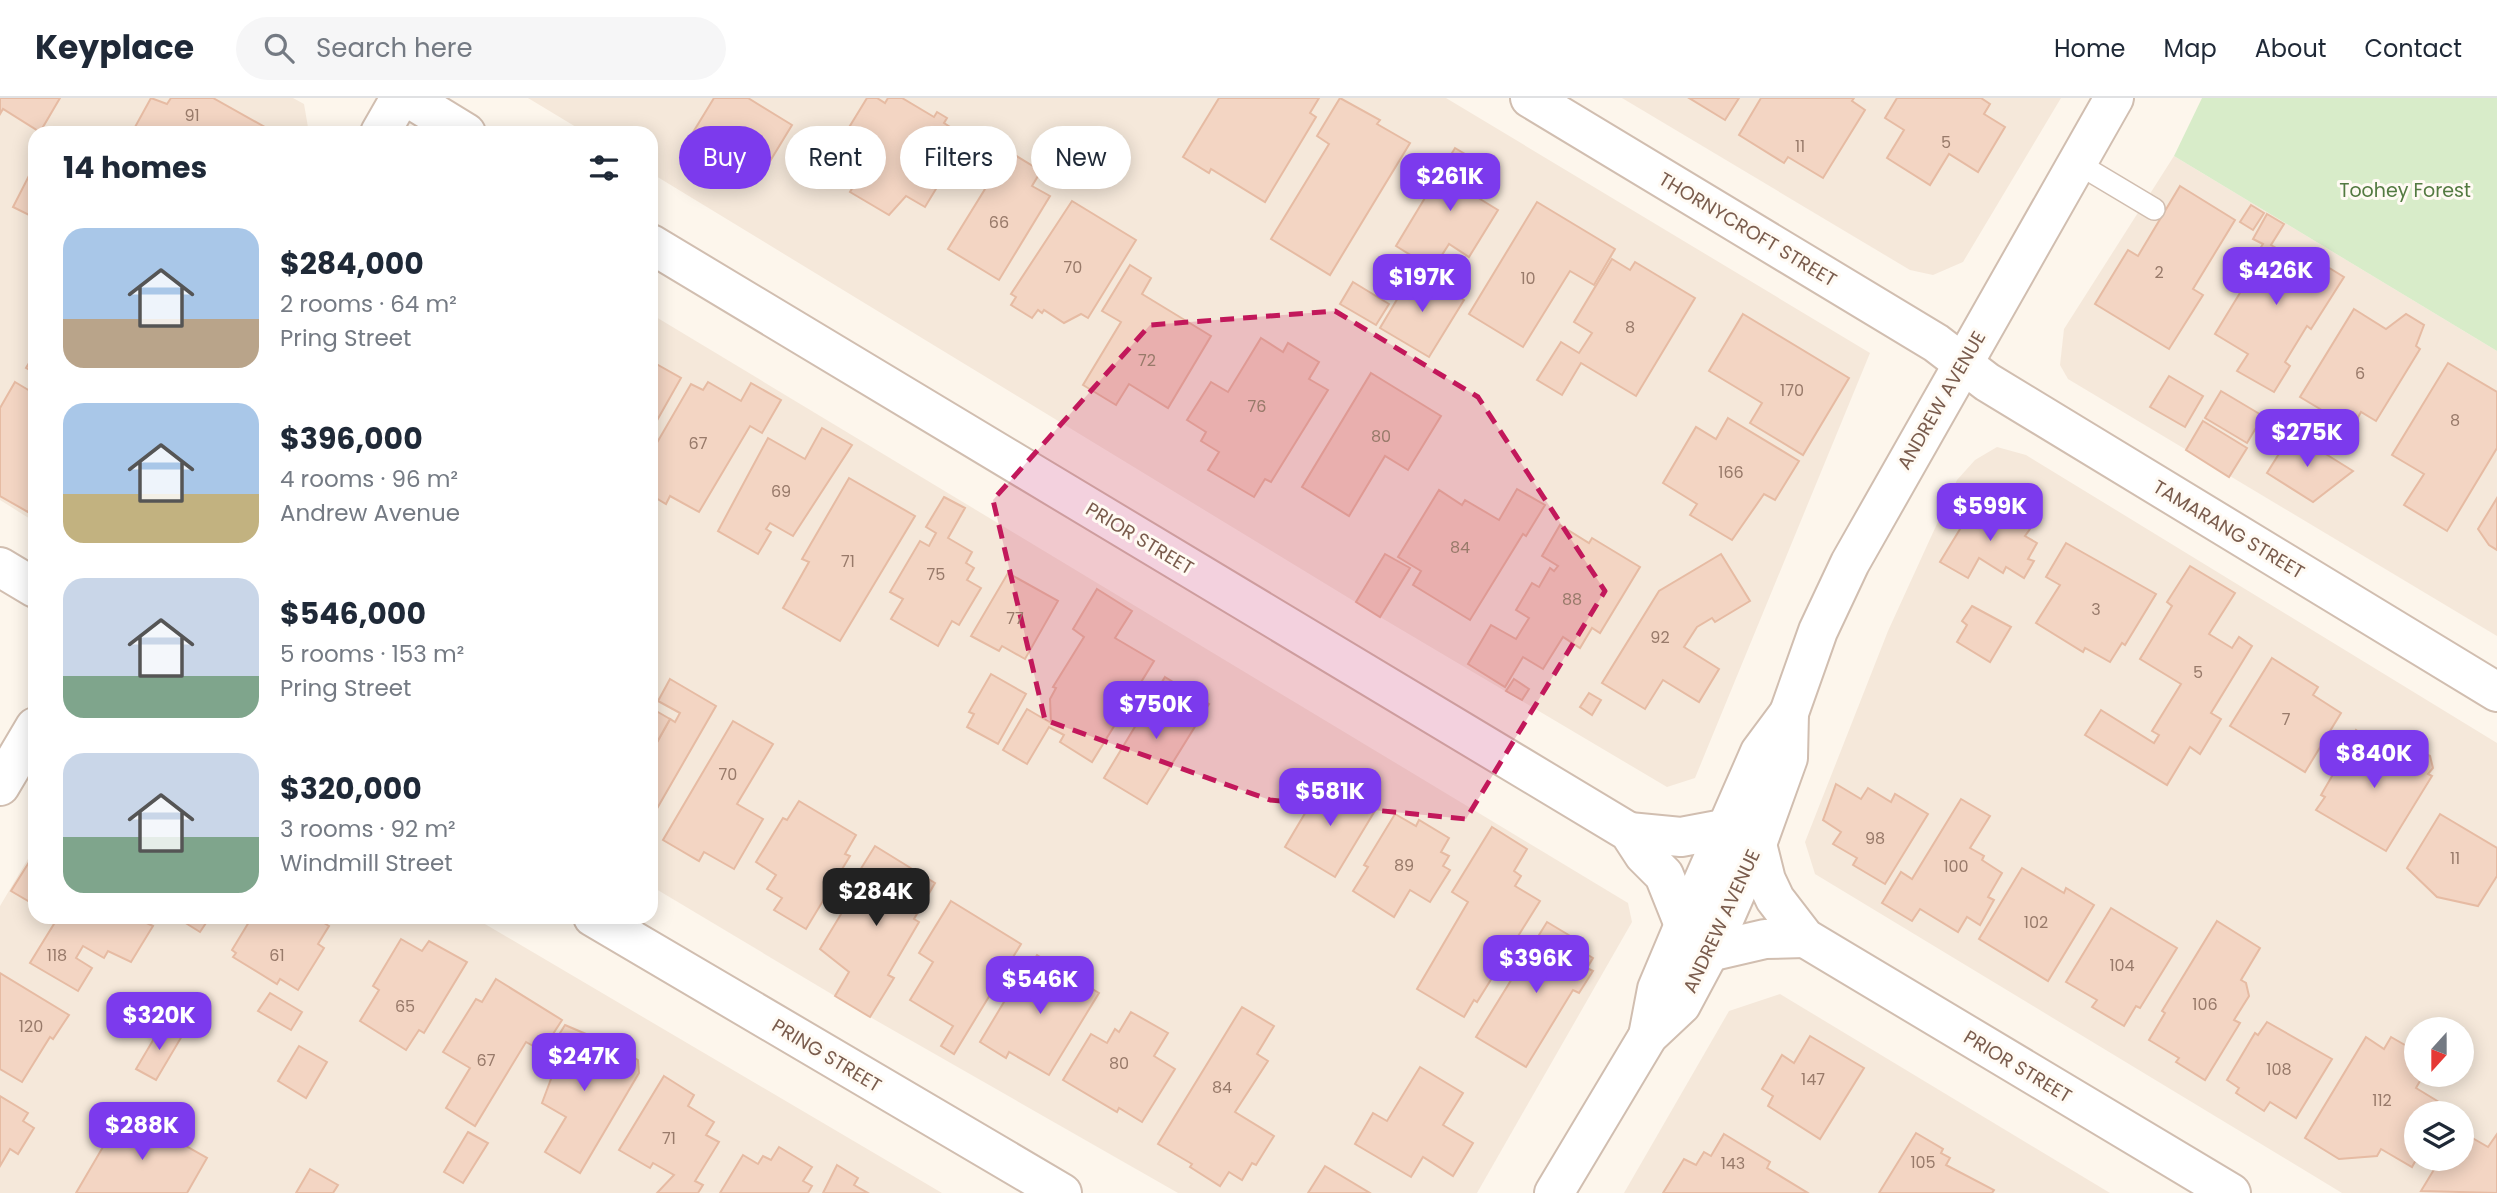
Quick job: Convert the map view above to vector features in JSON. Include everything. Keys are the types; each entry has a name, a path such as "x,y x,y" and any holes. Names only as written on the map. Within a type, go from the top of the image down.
{"street":[{"path":"384,126 400,98"},
{"path":"409,98 455,126"},
{"name":"THORNYCROFT STREET","path":"1530,98 1936,344 1962,365"},
{"name":"ANDREW AVENUE","path":"1554,1193 1648,1036 1681,1005 1697,939 1743,836 1788,758 1789,713 1818,631 1850,563 2114,98"},
{"name":"PRIOR STREET","path":"658,248 1629,832 1681,837 1743,836 1775,899 1805,938 2231,1193"},
{"name":"TAMARANG STREET","path":"1962,365 2497,692"},
{"path":"0,567 28,584"},
{"path":"0,786 28,739"},
{"name":"PRIOR STREET","path":"1629,832 1644,855 1664,875 1697,939"},
{"name":"PRING STREET","path":"605,924 1062,1193"},
{"path":"1697,939 1805,938"}],"lane":[{"path":"2077,163 2154,209"}],"highlighted area":[{"path":"1335,311 1478,397 1605,591 1466,819 1270,800 1045,720 993,500 1150,325"}],"shaded area":[{"path":"0,98 293,98 304,104 308,126 28,126 28,518 0,500"},
{"path":"528,98 1446,98 1870,353 1695,778 1667,787 1380,617 658,177 658,126 574,126"},
{"path":"1622,98 2061,98 1963,262 1933,275 1910,270"},
{"path":"2174,156 2497,351 2497,636 2068,379 2060,365 2064,329"},
{"path":"658,318 1628,903 1632,922 1477,1193 1178,1193 870,1017 658,890"},
{"path":"1997,447 2026,455 2497,743 2497,1193 2342,1193 1815,874 1805,842 1888,631 1957,480 1975,460"},
{"path":"28,859 28,924 485,924 942,1193 0,1193 0,906"},
{"path":"1780,994 2110,1193 1624,1193 1729,1011"}],"green space":[{"name":"Toohey Forest","path":"2202,98 2497,98 2497,351 2174,156"}],"building":[{"path":"0,98 60,98 44,126 30,126 3,109 0,114"},
{"path":"151,98 167,104 171,98 213,98 263,126 136,126"},
{"path":"714,98 748,98 792,125 785,126 785,137 771,160 771,126 697,126"},
{"path":"867,98 877,98 885,103 888,98 902,98 934,117 937,112 947,118 944,123 949,126 900,126 900,189 936,189 925,207 906,196 889,215 850,192 852,189 886,189 886,126 850,126"},
{"path":"1219,98 1319,98 1310,113 1316,117 1265,202 1211,169 1209,173 1183,157"},
{"path":"1340,98 1380,120 1377,124 1410,143 1330,275 1271,239 1329,144 1317,136"},
{"path":"1689,98 1739,98 1725,120"},
{"path":"1761,98 1854,98 1852,101 1865,110 1823,178 1788,157 1784,163 1739,135"},
{"path":"1897,98 1981,98 1990,104 1984,114 2005,127 1978,172 1949,154 1930,185 1887,158 1904,130 1885,118"},
{"path":"1455,148 1487,167 1477,184 1486,190 1480,199 1498,210 1469,257 1449,244 1433,269 1396,246"},
{"path":"1017,156 1031,165 1031,189 1037,189 1050,196 999,280 948,249 985,189 1017,189"},
{"path":"28,178 28,214 13,207"},
{"path":"2180,186 2235,220 2193,289 2203,295 2169,349 2095,304 2128,250 2138,256"},
{"path":"1072,201 1136,240 1088,318 1081,314 1064,323 1044,310 1042,313 1038,310 1032,318 1011,305 1016,297 1011,294"},
{"path":"1537,202 1615,249 1594,285 1570,271 1523,347 1469,314"},
{"path":"2251,205 2264,213 2253,230 2240,222"},
{"path":"2267,214 2284,224 2271,245 2302,263 2308,255 2344,277 2311,329 2307,326 2285,362 2290,366 2274,392 2237,371 2248,354 2215,334 2243,288 2237,285 2263,244 2253,239"},
{"path":"1612,259 1630,270 1635,262 1695,298 1636,396 1581,363 1562,395 1537,380 1561,342 1579,353 1592,333 1574,322"},
{"path":"1130,265 1151,278 1142,294 1211,336 1168,408 1129,384 1116,405 1083,385 1121,322 1102,311"},
{"path":"1414,271 1464,300 1429,357 1380,328"},
{"path":"1353,282 1389,304 1376,325 1340,304"},
{"path":"2354,309 2386,329 2406,314 2424,325 2416,346 2420,349 2376,421 2361,412 2352,428 2300,397"},
{"path":"1743,314 1849,378 1803,455 1750,423 1762,403 1709,371"},
{"path":"1261,338 1283,352 1288,343 1319,362 1309,379 1328,390 1271,482 1265,479 1254,497 1208,470 1219,452 1201,441 1206,432 1187,420 1211,382 1228,392"},
{"path":"2448,363 2497,392 2497,448 2447,531 2404,505 2424,474 2392,455"},
{"path":"658,365 681,378 658,419"},
{"path":"1371,373 1441,416 1408,470 1385,456 1349,516 1302,487"},
{"path":"2169,376 2203,396 2185,427 2150,407"},
{"path":"15,382 28,390 28,512 0,496 0,408"},
{"path":"708,382 741,401 751,383 781,400 762,433 750,426 699,512 670,496 666,504 658,499 658,441 691,384 703,390"},
{"path":"2221,391 2263,416 2247,443 2205,418"},
{"path":"1728,418 1799,461 1775,500 1764,494 1732,540 1690,515 1697,504 1663,483 1696,427 1716,439"},
{"path":"2203,421 2247,448 2229,477 2186,450"},
{"path":"822,428 852,445 793,536 770,523 766,529 771,532 758,554 718,531 768,438 805,459"},
{"path":"2292,433 2353,471 2313,502 2267,473"},
{"path":"849,478 915,516 840,641 783,608 809,562 802,559"},
{"path":"1517,489 1545,505 1526,536 1523,534 1470,620 1413,585 1421,571 1398,557 1439,490 1462,505 1465,500 1499,520"},
{"path":"944,497 965,508 948,538 972,552 966,563 974,568 967,580 981,588 959,625 952,621 938,646 891,619 903,599 890,592 920,541 929,546 936,533 926,527"},
{"path":"1979,498 2030,529 2025,536 2037,543 2028,559 2034,561 2024,578 2006,567 2003,573 1979,558 1968,578 1940,562"},
{"path":"2497,498 2497,550 2489,545 2478,529"},
{"path":"1560,525 1589,543 1592,538 1640,567 1600,633 1592,628 1580,648 1563,637 1543,669 1523,657 1505,687 1468,664 1491,625 1516,639 1529,618 1516,610 1532,583 1539,587 1550,568 1554,571 1558,566 1542,556"},
{"path":"2066,543 2156,594 2125,645 2122,643 2110,662 2085,648 2083,652 2036,623 2060,585 2046,577"},
{"path":"1385,554 1410,568 1380,617 1356,602"},
{"path":"1721,554 1750,601 1715,622 1712,618 1697,627 1684,647 1719,669 1699,702 1663,680 1645,709 1602,683 1659,591"},
{"path":"2190,566 2235,593 2209,634 2232,648 2239,637 2252,646 2211,713 2221,719 2200,754 2190,747 2167,785 2085,735 2101,710 2154,743 2159,735 2152,731 2181,684 2140,659 2172,606 2167,602"},
{"path":"1008,573 1058,601 1025,659 1002,646 999,651 971,636"},
{"path":"1097,589 1132,611 1115,638 1154,661 1092,762 1060,742 1064,735 1049,727 1027,764 1003,750 1027,709 1051,723 1050,699 1056,688 1053,687 1084,637 1073,629"},
{"path":"1972,606 2011,627 1990,662 1957,642 1967,625 1962,621"},
{"path":"2272,658 2318,687 2313,695 2341,713 2305,772 2230,726"},
{"path":"991,674 1026,694 998,744 967,727 974,714 969,712"},
{"path":"1165,677 1209,704 1147,804 1104,778"},
{"path":"670,679 716,706 658,807 658,740 670,719 675,722 680,713 658,701"},
{"path":"1514,679 1529,689 1522,700 1506,691"},
{"path":"1589,693 1601,700 1592,715 1580,707"},
{"path":"658,712 670,719 658,740"},
{"path":"733,721 773,744 737,804 763,819 734,869 704,852 699,861 663,840"},
{"path":"2356,730 2403,762 2408,753 2419,750 2430,756 2433,768 2428,774 2432,776 2386,851 2316,810 2325,797 2321,795 2335,771 2332,769"},
{"path":"1326,778 1376,809 1335,877 1285,847"},
{"path":"1836,784 1861,799 1868,788 1891,802 1895,794 1928,814 1885,884 1853,865 1857,858 1833,844 1841,832 1823,820"},
{"path":"1961,799 1990,816 1970,848 1984,856 1982,860 2002,873 1988,897 1994,900 1980,925 1967,917 1958,932 1920,909 1912,921 1882,903 1901,872 1912,879"},
{"path":"799,801 856,835 845,854 850,856 806,929 774,910 782,898 767,889 776,875 756,862 783,818 787,820"},
{"path":"1395,814 1416,826 1419,820 1449,838 1441,852 1449,856 1443,866 1450,870 1430,902 1410,890 1394,917 1353,891 1368,867 1364,865"},
{"path":"2440,814 2497,848 2497,876 2478,906 2437,897 2407,868"},
{"path":"1492,827 1527,849 1514,871 1521,876 1515,886 1540,901 1477,1002 1474,1000 1464,1017 1417,989 1468,902 1452,892"},
{"path":"875,846 935,883 914,919 919,922 888,975 894,978 870,1017 835,996 849,972 820,949 858,886 852,883"},
{"path":"28,864 28,901 11,891"},
{"path":"2022,868 2064,893 2066,888 2094,905 2048,981 1979,939"},
{"path":"951,901 1021,944 954,1054 941,1046 953,1026 910,1000 933,962 919,953"},
{"path":"2111,908 2177,948 2140,1008 2136,1006 2124,1026 2092,1007 2097,1000 2066,982"},
{"path":"2217,921 2260,948 2241,980 2246,983 2249,996 2234,1020 2240,1023 2205,1080 2176,1062 2179,1058 2149,1040 2165,1013 2162,1011"},
{"path":"1547,922 1577,940 1573,946 1593,958 1587,968 1593,971 1579,993 1573,990 1526,1067 1476,1037"},
{"path":"54,924 153,926 131,962 108,951 104,958 83,946 76,958 92,968 78,991 30,963"},
{"path":"187,924 205,924 200,932"},
{"path":"248,924 329,926 318,944 324,948 298,990 280,979 277,984 233,957 236,953 232,950"},
{"path":"401,939 422,951 429,941 467,962 424,1033 419,1030 406,1050 360,1021 379,990 373,986"},
{"path":"1037,955 1099,993 1049,1075 1009,1052 1006,1058 980,1042 1016,982 1019,984"},
{"path":"0,973 69,1015 53,1039 50,1037 22,1082 0,1069"},
{"path":"496,979 562,1020 542,1051 526,1042 475,1126 446,1108 470,1068 443,1052 476,999 482,1002"},
{"path":"270,993 302,1012 291,1030 258,1011"},
{"path":"1242,1007 1274,1026 1257,1054 1268,1061 1235,1112 1274,1136 1256,1165 1252,1163 1242,1180 1229,1172 1220,1186 1190,1167 1192,1164 1158,1144"},
{"path":"1131,1012 1168,1033 1154,1056 1175,1069 1142,1122 1119,1108 1117,1112 1063,1080 1091,1034 1107,1043 1115,1029 1119,1032"},
{"path":"2267,1022 2332,1059 2296,1118 2270,1102 2264,1111 2236,1093 2239,1088 2227,1080 2255,1033 2258,1035"},
{"path":"162,1025 182,1036 156,1080 136,1069"},
{"path":"565,1025 586,1034 619,1056 626,1053 638,1060 639,1073 580,1173 545,1152 566,1117 542,1103 551,1079 537,1070"},
{"path":"1810,1036 1864,1068 1820,1139 1768,1106 1773,1096 1762,1089 1782,1055 1794,1063"},
{"path":"2366,1037 2384,1049 2391,1037 2404,1044 2404,1087 2417,1087 2437,1101 2404,1101 2404,1162 2381,1149 2377,1156 2339,1159 2305,1138"},
{"path":"299,1046 327,1062 306,1098 278,1081"},
{"path":"1420,1067 1463,1093 1443,1125 1473,1143 1453,1176 1423,1157 1411,1177 1355,1144 1373,1113 1387,1121"},
{"path":"664,1076 694,1095 688,1106 714,1122 706,1135 719,1142 695,1181 703,1185 698,1193 657,1193 674,1175 653,1163 650,1168 619,1150"},
{"path":"0,1096 28,1113 23,1121 34,1128 18,1154 10,1149 0,1166"},
{"path":"124,1111 207,1158 187,1193 76,1193"},
{"path":"468,1132 488,1143 463,1183 444,1172"},
{"path":"1916,1133 1943,1149 1941,1153 1950,1158 1946,1165 1994,1190 1992,1193 1879,1193"},
{"path":"1724,1134 1770,1162 1767,1168 1808,1193 1663,1193 1684,1159 1696,1165 1704,1152 1711,1156"},
{"path":"2497,1134 2497,1193 2421,1191 2433,1171 2474,1171 2474,1139 2488,1147"},
{"path":"779,1147 812,1167 803,1181 812,1186 808,1193 720,1193 743,1155 758,1164 763,1156 771,1160"},
{"path":"837,1165 858,1178 854,1185 868,1193 823,1193"},
{"path":"1325,1166 1370,1193 1308,1193"},
{"path":"310,1169 338,1185 333,1193 296,1193"}]}
